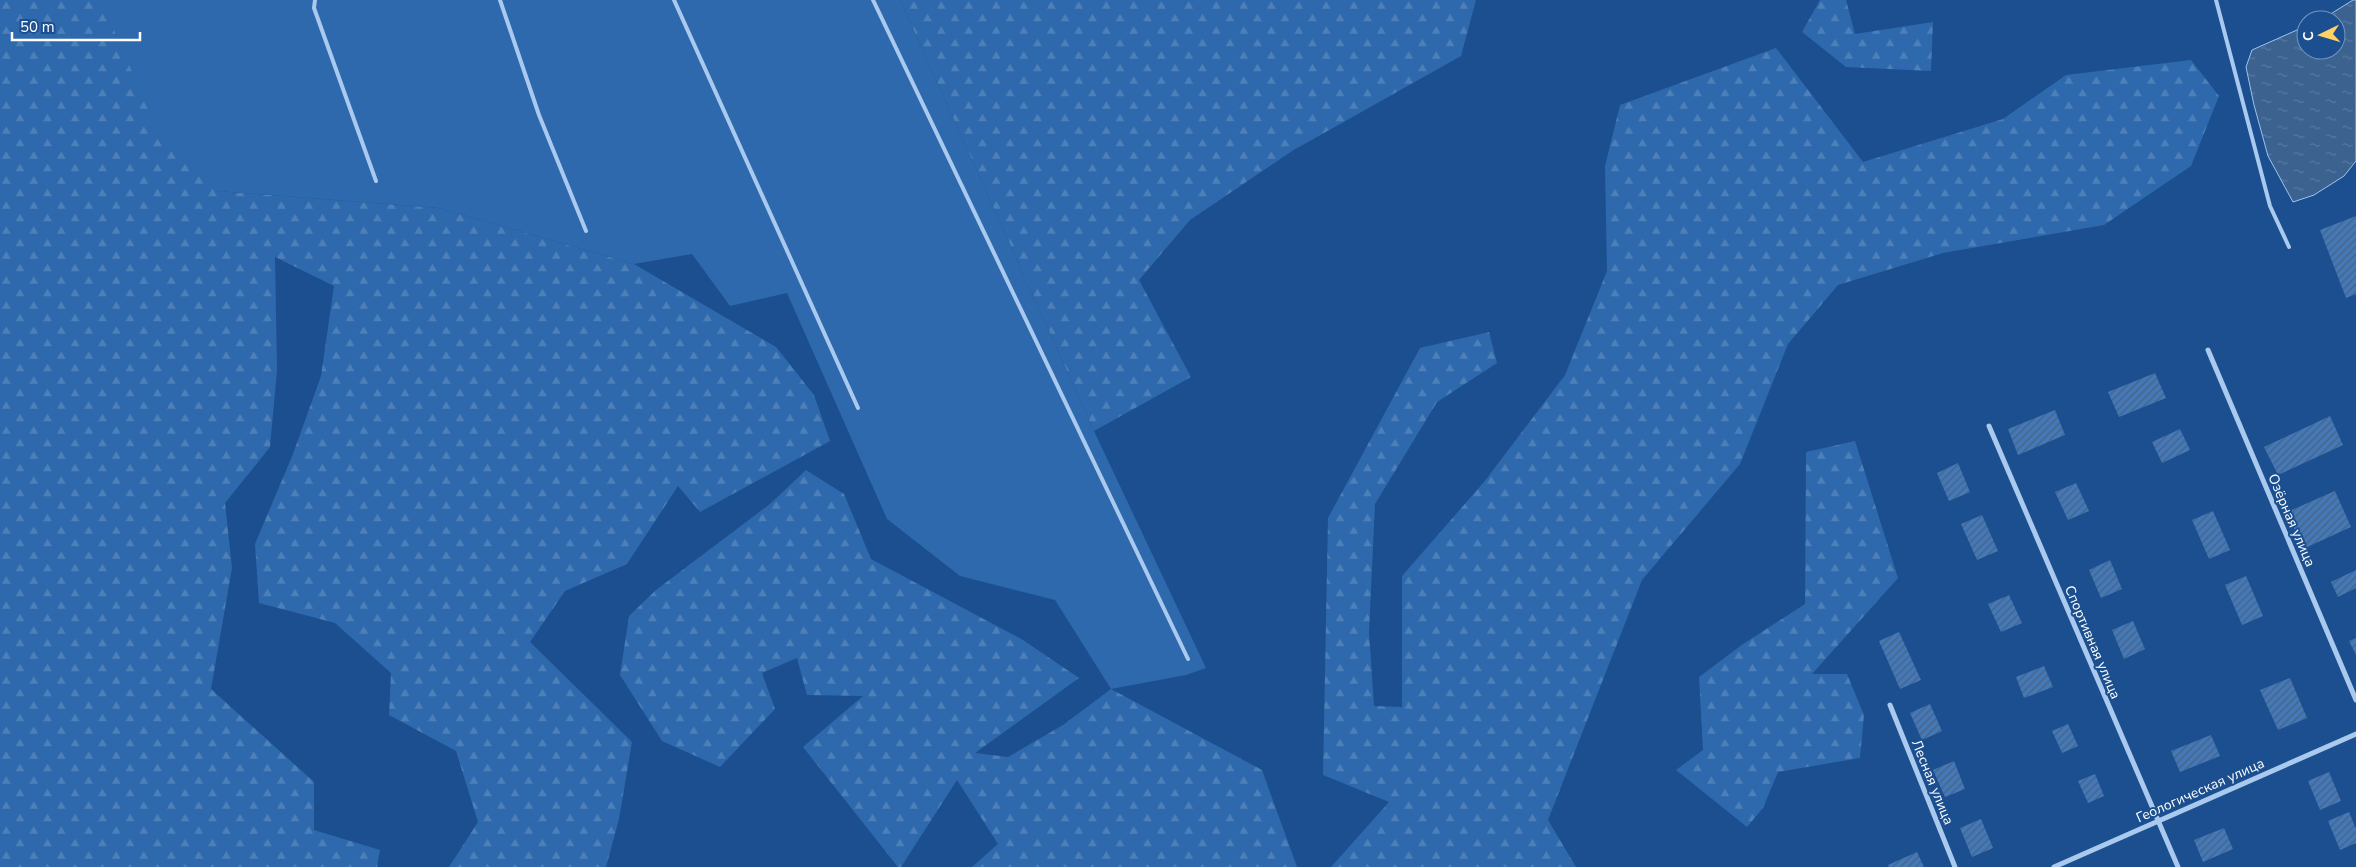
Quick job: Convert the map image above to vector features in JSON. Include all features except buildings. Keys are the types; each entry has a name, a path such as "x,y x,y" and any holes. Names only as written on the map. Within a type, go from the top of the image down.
{"street":[{"name":"Озёрная улица","path":"2208,350 2356,700"},
{"name":"Спортивная улица","path":"1989,426 2157,822 2178,867"},
{"name":"Лесная улица","path":"1890,705 1955,867"},
{"name":"Геологическая улица","path":"2054,867 2356,734"}],"lane":[{"path":"315,0 314,8 376,181"},
{"path":"500,0 539,115 586,231"},
{"path":"674,0 858,408"},
{"path":"872,0 1188,659"},
{"path":"2216,0 2270,206 2289,247"}],"green space":[{"path":"0,0 101,0 217,191 439,208 634,264 776,347 814,395 830,441 700,512 678,486 627,564 565,591 530,642 632,742 619,819 606,867 449,867 478,822 456,751 389,715 391,673 335,623 259,603 255,544 293,454 321,376 334,286 275,257 277,370 270,447 225,503 232,568 211,689 314,782 314,830 380,850 377,867 0,867"},
{"path":"101,0 900,0 1094,431 1206,668 1186,675 1111,689 1055,600 960,576 887,519 787,293 730,306 692,254 634,264 439,208 217,191 162,141"},
{"path":"900,0 1476,0 1461,56 1292,151 1190,220 1139,280 1191,377 1094,431"},
{"path":"1820,0 1846,0 1855,34 1933,22 1931,71 1846,67 1802,32"},
{"path":"1776,48 1863,162 2003,119 2066,75 2191,60 2219,96 2191,166 2104,225 1943,253 1838,285 1788,344 1740,464 1642,580 1548,820 1576,867 1331,867 1389,802 1323,775 1328,518 1420,348 1489,332 1497,363 1437,402 1375,504 1369,632 1374,706 1402,707 1402,576 1484,482 1565,375 1607,271 1605,166 1620,105"},
{"path":"1855,441 1898,578 1812,674 1847,674 1864,715 1860,758 1778,772 1763,808 1747,827 1676,770 1703,750 1699,677 1743,644 1805,604 1806,452"},
{"path":"806,470 844,494 871,559 1023,640 1079,678 975,753 1008,757 1063,725 1111,689 1262,770 1297,867 972,867 998,844 957,780 901,867 898,867 803,747 863,696 807,695 797,658 762,673 775,709 720,767 662,741 620,675 629,616 656,590 770,504"}],"water":[{"path":"2356,0 2356,161 2344,176 2314,195 2293,202 2268,156 2246,67 2252,50 2296,30 2296,60 2346,60 2346,10 2337,10"}]}
